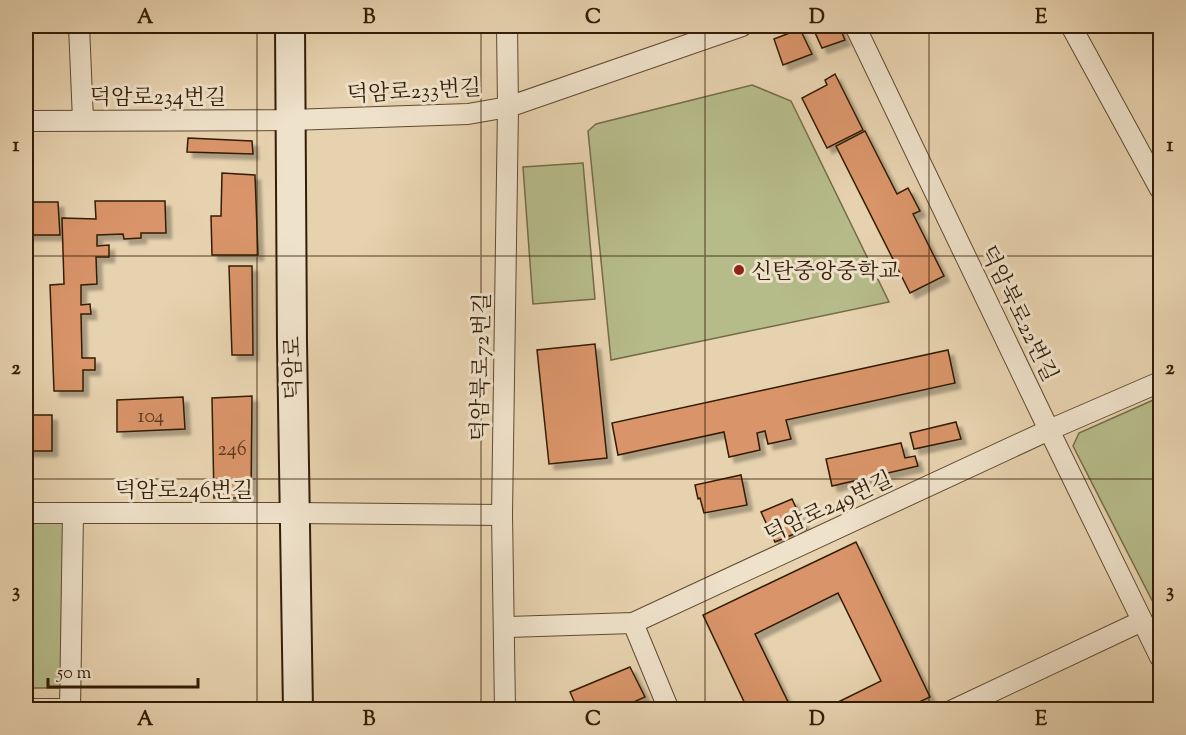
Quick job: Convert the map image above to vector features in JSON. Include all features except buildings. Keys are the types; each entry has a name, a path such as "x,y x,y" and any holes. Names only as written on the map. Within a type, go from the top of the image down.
{"street":[{"path":"79,26 83,120"},
{"name":"덕암로","path":"290,26 298,710"},
{"name":"덕암북로72번길","path":"505,710 502,515 508,107 507,26"},
{"name":"덕암로233번길","path":"290,120 468,114 508,107 742,26"},
{"name":"덕암북로22번길","path":"855,26 1161,657"},
{"path":"1071,26 1161,189"},
{"name":"덕암로234번길","path":"26,120 290,120"},
{"name":"덕암로249번길","path":"505,627 633,623 1049,430 1161,382"},
{"name":"덕암로246번길","path":"26,513 502,515"},
{"path":"26,709 70,709 73,513"},
{"path":"953,710 1142,621"},
{"path":"633,623 669,710"}],"green space":[{"path":"752,85 791,101 889,302 611,360 588,131 596,124"},
{"path":"583,163 595,299 533,304 523,167"},
{"path":"1160,397 1160,616 1073,446 1079,433"},
{"path":"26,521 63,522 62,688 26,688"}],"place":[{"name":"신탄중앙중학교","path":"739,270"}]}
